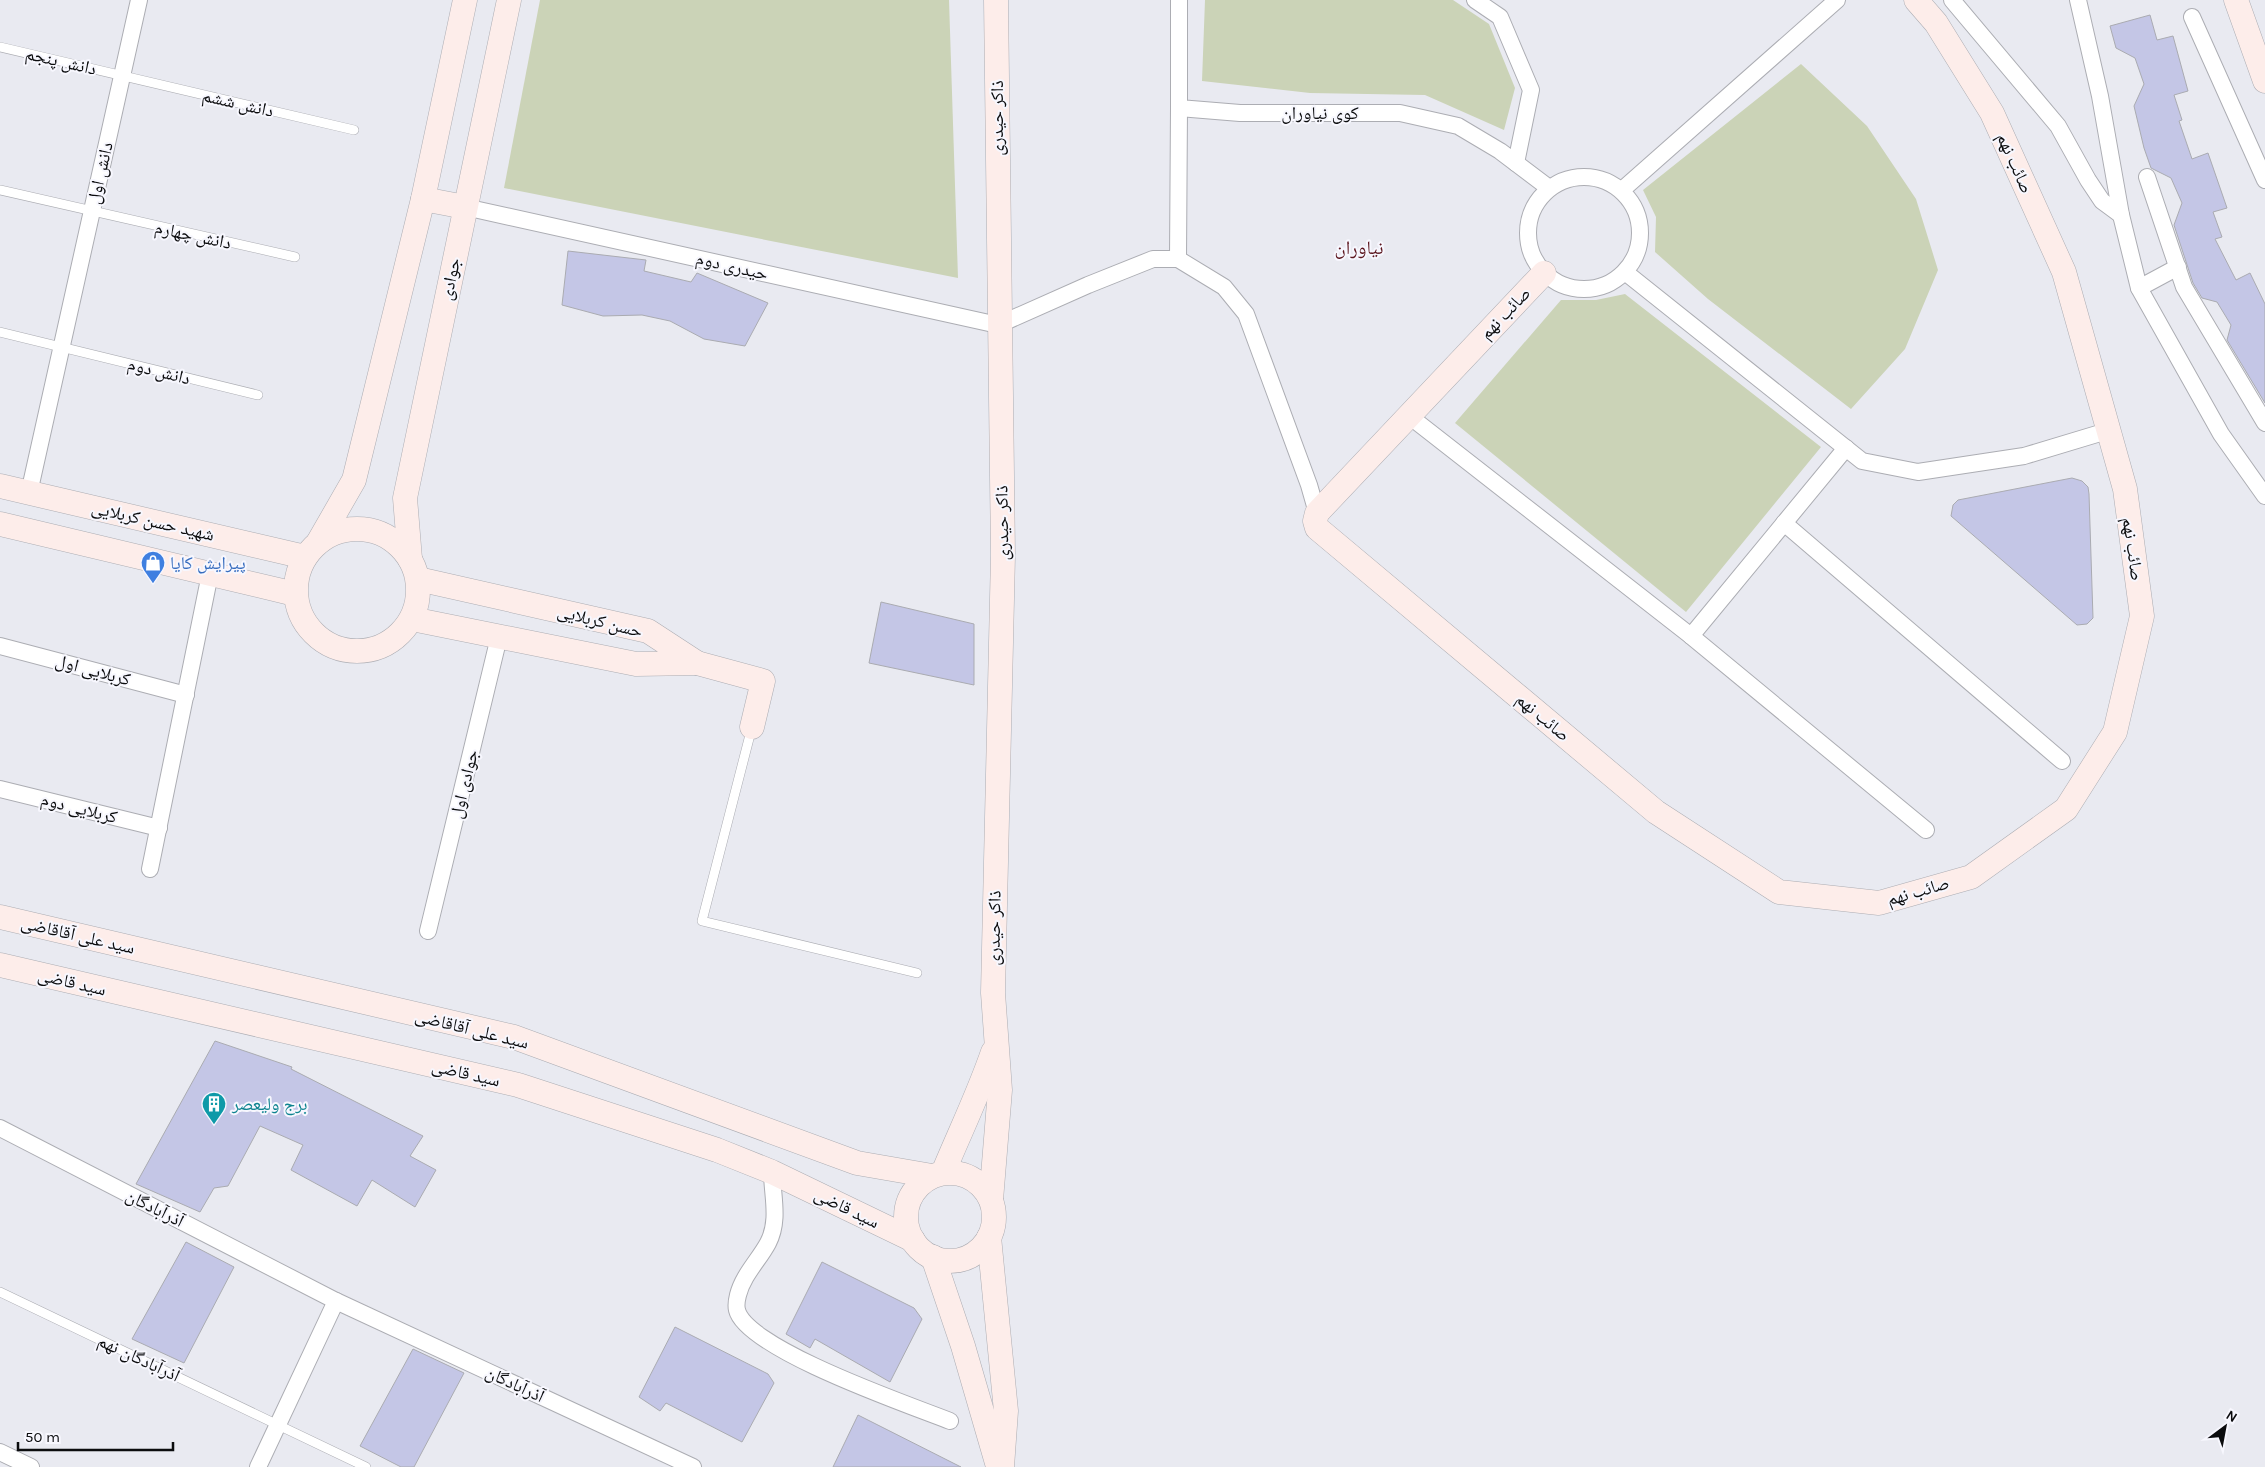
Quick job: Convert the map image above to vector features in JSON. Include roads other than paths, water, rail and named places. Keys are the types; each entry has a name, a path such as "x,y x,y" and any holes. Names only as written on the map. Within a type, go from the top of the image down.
{"street":[{"name":"دانش اول","path":"29,492 140,0"},
{"path":"312,549 338,532 358,529 379,533 397,543 414,569 418,600 412,619 400,635 384,646 365,652 345,651 326,644 311,631 300,614 295,594 297,575 312,549 354,480 423,199 465,0"},
{"name":"جوادی","path":"414,569 405,498 509,0"},
{"name":"ذاکر حیدری","path":"991,1200 1000,1090 993,993 1003,555 998,325 996,0"},
{"path":"1178,259 1179,0"},
{"path":"1475,0 1500,17 1531,90 1516,163"},
{"path":"1622,190 1837,0"},
{"name":"صائب نهم","path":"1544,273 1317,513 1315,521 1317,528 1656,812 1779,892 1880,903 1971,877 2066,809 2115,732 2142,616 2124,489 2060,263 1992,113 1936,23 1916,0"},
{"path":"1952,0 2058,126 2102,201 2121,215"},
{"path":"2236,0 2265,80"},
{"path":"2082,1 2121,215 2139,288 2221,434 2265,496"},
{"path":"2192,16 2265,180"},
{"name":"کوی نیاوران","path":"1179,108 1240,113 1400,113 1458,126 1500,151 1549,188"},
{"path":"1586,176 1605,180 1622,190 1634,205 1640,222 1641,240 1635,257 1625,272 1611,283 1594,289 1576,289 1559,283 1544,273 1534,258 1528,240 1529,220 1536,202 1549,188 1566,179 1586,176"},
{"path":"2147,177 2184,287 2265,423"},
{"path":"423,199 465,207"},
{"name":"حیدری دوم","path":"465,207 998,325"},
{"path":"998,325 1088,285 1153,259 1178,259 1224,287 1246,314 1309,485 1317,513"},
{"path":"2139,288 2178,267"},
{"path":"1625,272 1862,460 1918,472 2024,456 2107,431"},
{"path":"1408,415 1691,636 1926,830"},
{"path":"1691,636 1846,448"},
{"name":"شهید حسن کربلایی","path":"0,486 312,549"},
{"path":"1784,523 2062,761"},
{"path":"0,524 295,594"},
{"name":"حسن کربلایی","path":"414,569 648,632 697,664"},
{"path":"150,869 210,574"},
{"name":"حسن کربلایی","path":"412,619 636,664 697,664"},
{"name":"جوادی اول","path":"428,930 499,637"},
{"name":"کربلایی اول","path":"0,646 186,695"},
{"path":"697,664 764,681 752,727"},
{"name":"کربلایی دوم","path":"0,789 159,828"},
{"name":"سید علی آقاقاضی","path":"0,917 514,1037 857,1163 938,1175"},
{"name":"سید قاضی","path":"0,965 518,1085 717,1150 772,1172 913,1240"},
{"path":"938,1175 980,1089 996,1046"},
{"name":"آذرآبادگان","path":"0,1128 336,1301 693,1467"},
{"path":"786,1137 772,1172 775,1220 769,1241 744,1280 738,1296 737,1311 746,1324 796,1357 837,1378 950,1421"},
{"path":"938,1175 967,1176 977,1182 991,1200 994,1212 994,1225 989,1237 981,1248 971,1256 946,1261 933,1257 922,1250 913,1240 907,1222 908,1203 914,1191 922,1182 938,1175"},
{"path":"989,1237 1006,1411 1002,1467"},
{"path":"933,1257 963,1346 998,1467"},
{"path":"258,1467 336,1301"},
{"path":"0,1452 31,1467"}],"lane":[{"name":"دانش پنجم","path":"0,46 122,76"},
{"name":"دانش ششم","path":"122,76 354,130"},
{"name":"دانش چهارم","path":"0,190 295,257"},
{"path":"0,332 61,347"},
{"name":"دانش دوم","path":"61,347 258,395"},
{"path":"752,727 702,921 917,973"},
{"name":"آذرآبادگان نهم","path":"0,1292 366,1467"}],"place":[{"name":"پیرایش کایا","path":"153,584"},
{"name":"برج ولیعصر","path":"214,1125"}],"district":[{"name":"نیاوران","path":"1359,247"}]}
